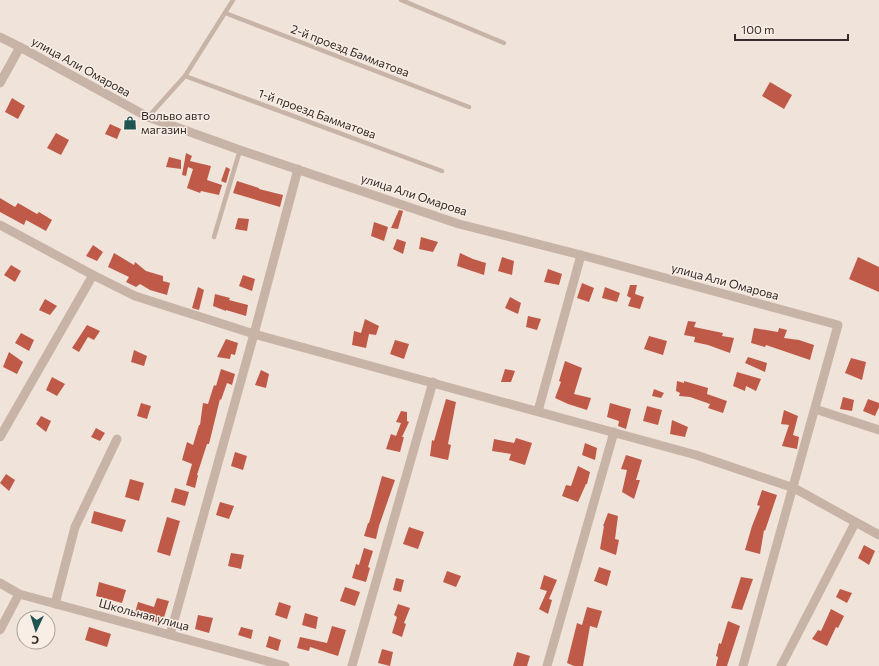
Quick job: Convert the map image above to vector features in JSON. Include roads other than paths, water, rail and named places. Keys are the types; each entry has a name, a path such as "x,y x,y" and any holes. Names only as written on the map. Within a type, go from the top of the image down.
{"street":[{"name":"улица Али Омарова","path":"0,37 148,117 240,150 459,224 581,255 838,325 815,409"},
{"path":"0,83 20,47"},
{"path":"170,635 254,334 298,169"},
{"path":"0,225 135,296 254,334 696,455 794,488 879,535"},
{"path":"538,411 581,255"},
{"path":"0,437 93,275"},
{"path":"352,666 433,382"},
{"path":"743,666 815,409 879,430"},
{"path":"548,666 614,432"},
{"path":"55,604 75,527 116,439"},
{"path":"780,666 855,523"},
{"name":"Школьная улица","path":"0,583 18,594 285,666"},
{"path":"0,630 18,594"}],"lane":[{"path":"148,117 186,76 234,0"},
{"path":"401,0 504,43"},
{"name":"2-й проезд Бамматова","path":"225,13 469,107"},
{"name":"1-й проезд Бамматова","path":"186,76 442,171"},
{"path":"214,237 240,150"}],"place":[{"name":"Вольво авто магазин","path":"130,123"}]}
